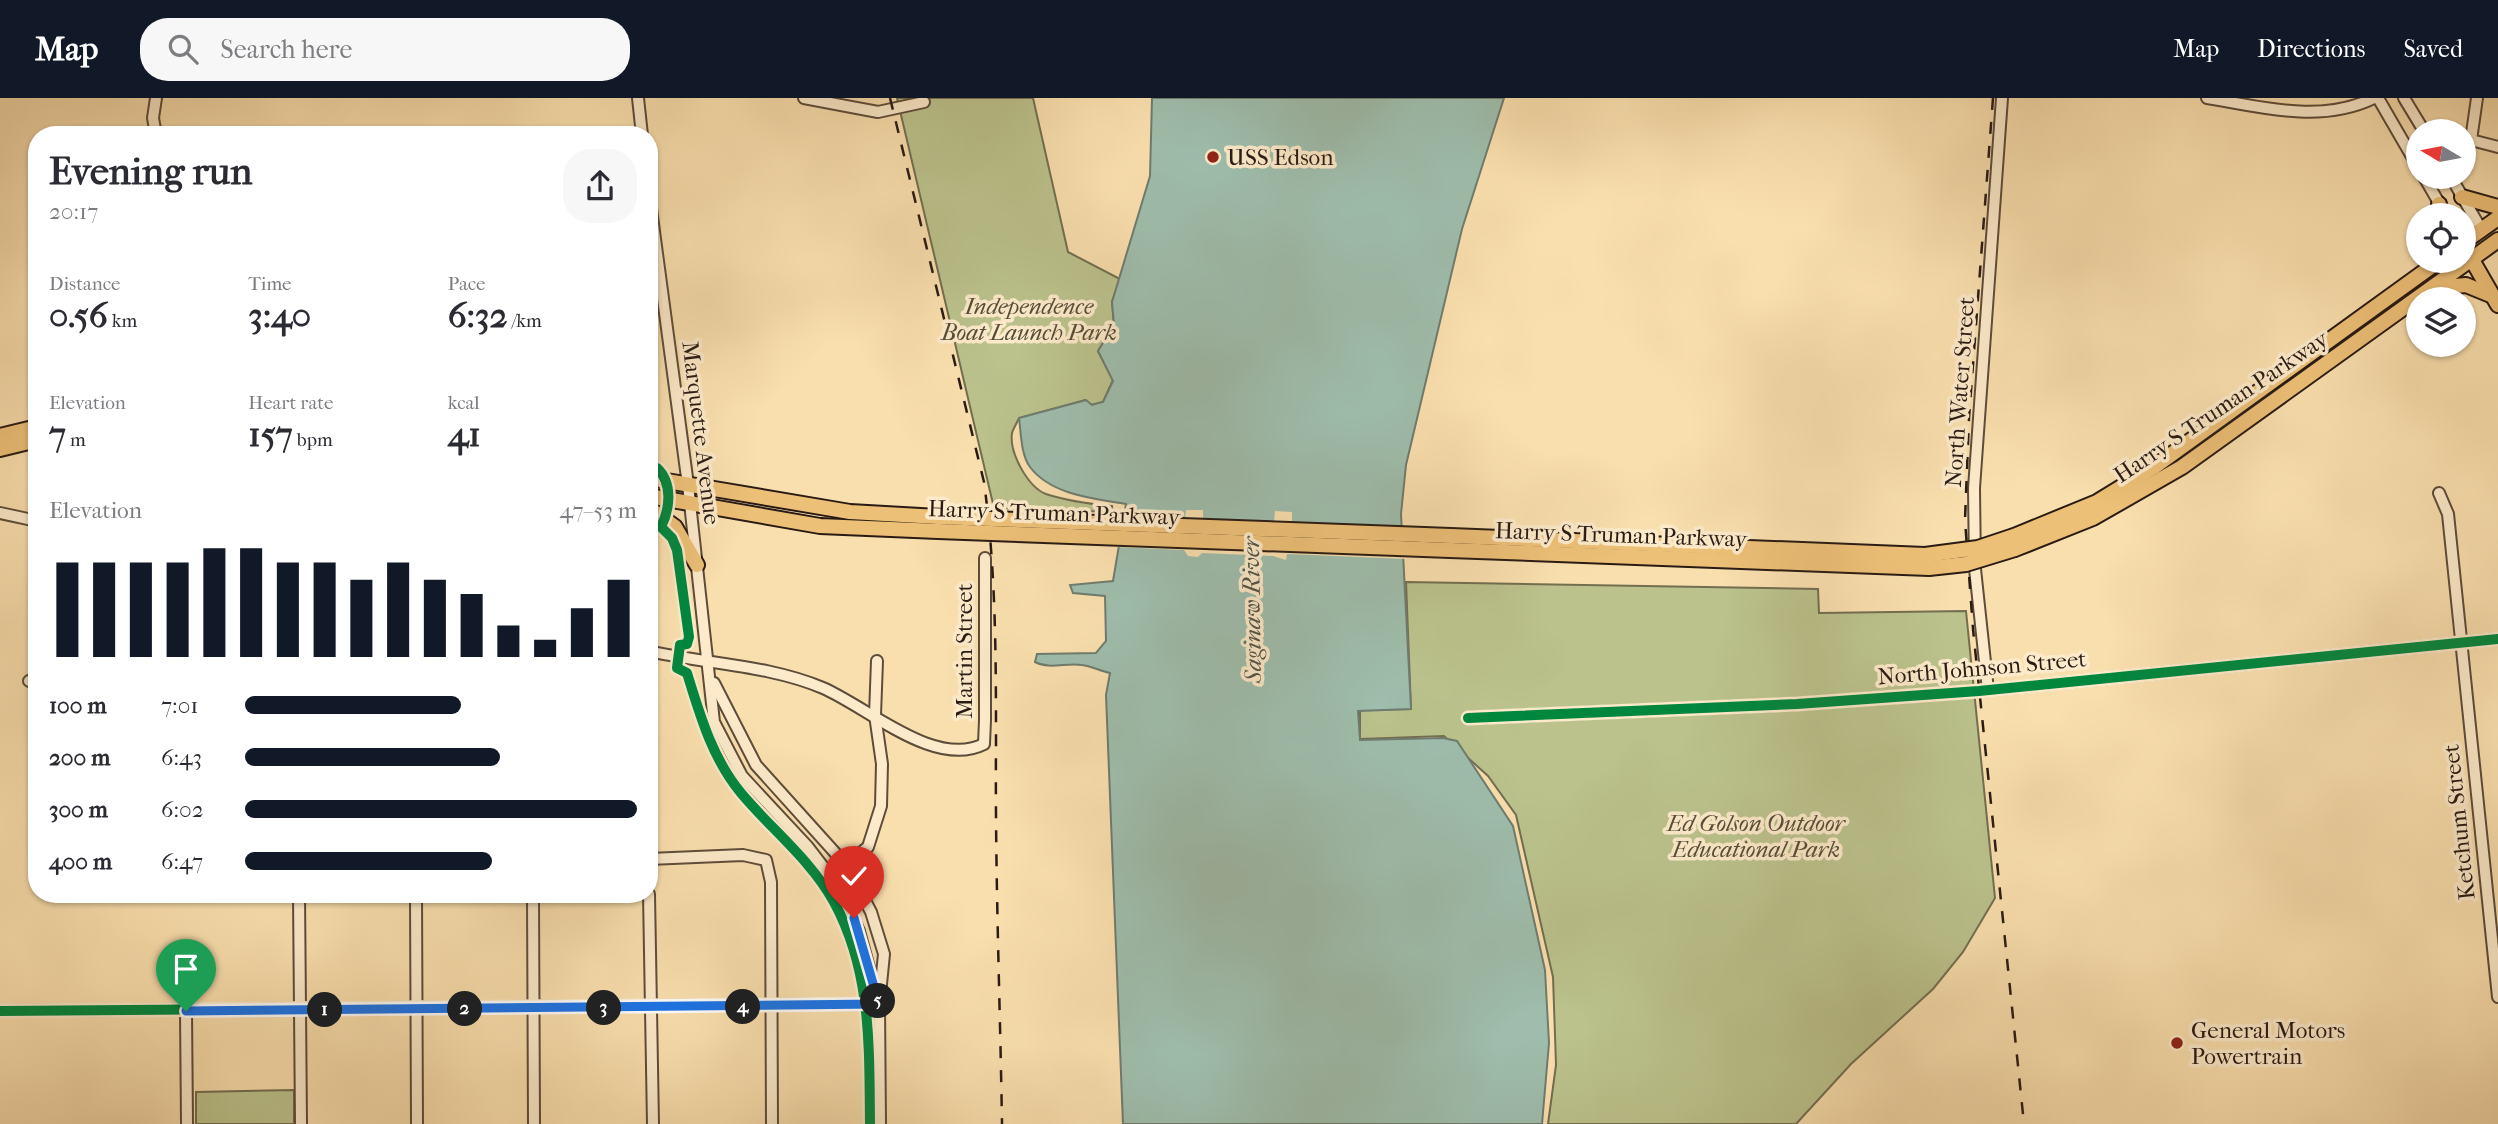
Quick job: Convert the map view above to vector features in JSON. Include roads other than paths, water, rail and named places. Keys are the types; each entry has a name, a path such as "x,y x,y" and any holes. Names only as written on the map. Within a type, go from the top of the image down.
{"main road":[{"path":"2462,197 2498,207"},
{"name":"Harry S Truman Parkway","path":"2476,236 2481,229 2498,218"},
{"path":"2481,229 2494,243 2498,260"},
{"name":"Harry S Truman Parkway","path":"2476,247 2494,243"},
{"path":"2476,265 2496,301"},
{"name":"Harry S Truman Parkway","path":"2015,543 2097,502 2143,474 2421,273"},
{"name":"Harry S Truman Parkway","path":"2432,287 2445,273"},
{"path":"2451,287 2470,287"},
{"path":"2476,290 2496,301"},
{"name":"Harry S Truman Parkway","path":"658,498 820,526 938,524 1927,562 1978,548 2015,543 2093,518 2182,467 2406,306"},
{"path":"0,436 28,429"},
{"path":"0,449 28,442"},
{"name":"Harry S Truman Parkway","path":"658,480 938,524"},
{"path":"658,515 674,527 697,565"}],"street":[{"path":"154,126 156,98"},
{"path":"638,98 641,126"},
{"path":"804,98 878,112 924,102"},
{"name":"North Water Street","path":"1988,690 1975,569 1974,488 2002,98"},
{"path":"2207,98 2295,113 2321,113 2376,98 2406,147"},
{"path":"2477,98 2471,139 2498,147"},
{"path":"2404,99 2416,119"},
{"path":"2458,189 2481,229"},
{"name":"Marquette Avenue","path":"658,294 688,485 715,722 733,762 763,802 808,847 831,877 857,925 879,1004"},
{"name":"Ketchum Street","path":"2439,493 2448,514 2494,910 2498,997"},
{"path":"0,513 28,519"},
{"name":"Martin Street","path":"876,715 916,741 934,748 972,750 984,744 985,558"},
{"name":"North Johnson Street","path":"1468,718 1797,704 1988,690 2498,639"},
{"path":"658,653 781,674 822,688 876,715"},
{"path":"831,877 868,847 881,806 882,764 876,715 877,661"},
{"name":"Marquette Avenue","path":"710,677 756,765 847,866 871,912 884,954 879,1004 880,1124"},
{"path":"658,859 743,856 766,860 771,882 772,1124"},
{"path":"299,903 300,1124"},
{"path":"416,903 418,1124"},
{"path":"533,903 534,1124"},
{"path":"649,903 653,1124"},
{"path":"0,1011 649,1008 879,1004"},
{"path":"186,1011 187,1124"}],"water":[{"name":"Saginaw River","path":"1152,98 1504,98 1462,229 1406,465 1401,514 1411,709 1358,711 1360,740 1443,738 1457,741 1513,826 1545,970 1549,1043 1542,1124 1123,1124 1106,695 1110,673 1082,665 1047,665 1035,662 1037,654 1096,653 1106,641 1105,596 1073,593 1070,585 1113,581 1126,504 1061,490 1039,476 1030,467 1025,456 1019,418 1086,400 1092,405 1103,402 1113,381 1098,351 1114,325 1112,302 1150,176"}],"railway":[{"path":"890,98 984,482 988,515 995,647 1002,1124"},
{"path":"1993,98 1969,418 1965,520 1973,629 2024,1124"}],"place":[{"name":"USS Edson","path":"1213,157"},
{"name":"General Motors Powertrain","path":"2177,1043"}],"park label":[{"name":"Independence Boat Launch Park","path":"1029,319"},
{"name":"Ed Golson Outdoor Educational Park","path":"1756,836"}]}
